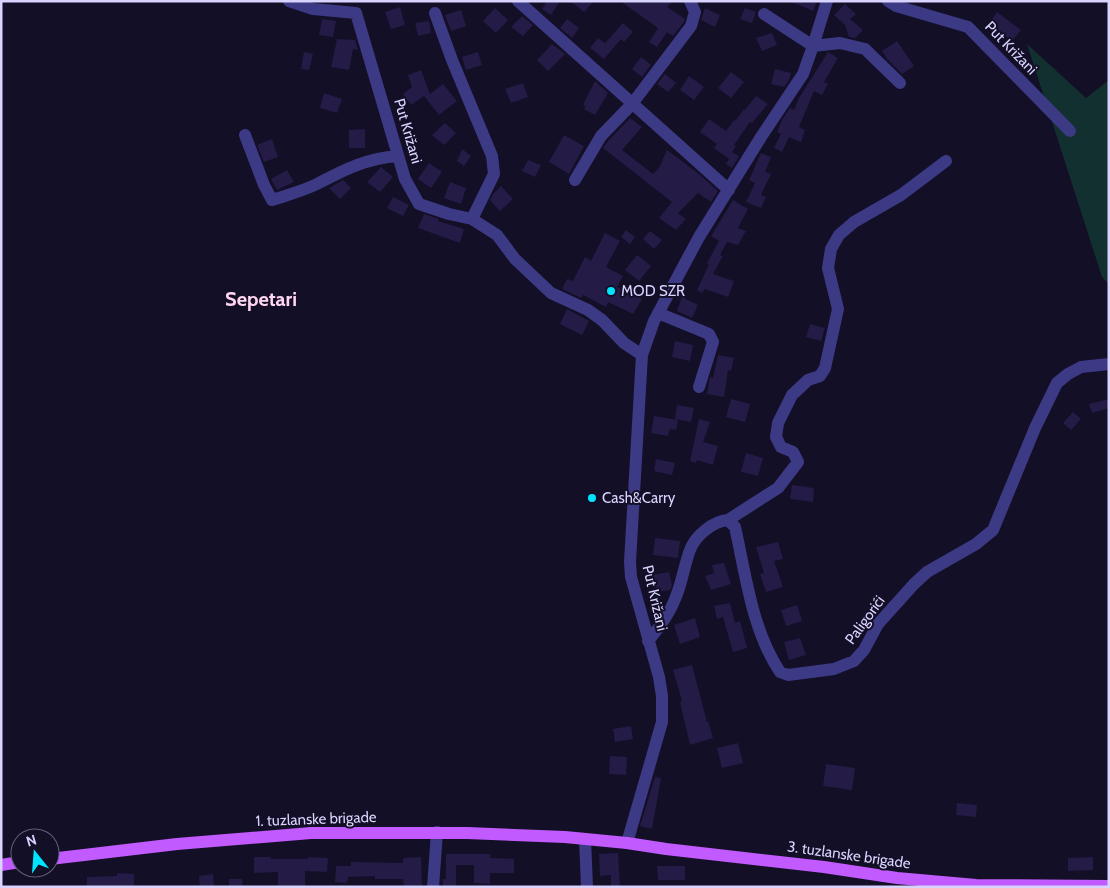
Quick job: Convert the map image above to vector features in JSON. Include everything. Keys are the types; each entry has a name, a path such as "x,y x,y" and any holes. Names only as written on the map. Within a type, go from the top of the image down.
{"main road":[{"name":"1. tuzlanske brigade","path":"60,858 177,844 311,833 437,832 517,834 585,839"},
{"name":"3. tuzlanske brigade","path":"585,839 627,842 694,852 824,866 897,878 976,885 1104,886"}],"street":[{"name":"Put Križani","path":"289,1 313,9 356,13 405,179 420,204 448,214 472,219 497,235 516,259 551,293 588,310 602,320 624,343 642,355"},
{"path":"518,1 729,190"},
{"path":"575,180 601,136 632,104 691,26 695,12 690,1"},
{"name":"Put Križani","path":"627,842 662,722 662,696 659,677 631,577 630,562 642,355 658,312 699,237 761,137 803,74 826,1"},
{"name":"Put Križani","path":"888,1 896,6 968,27 1070,131"},
{"path":"435,13 452,60 492,156 494,174 472,219"},
{"path":"764,14 813,46 840,43 865,49 900,83"},
{"path":"245,136 264,185 272,200 315,185 351,167 380,157 398,156"},
{"path":"648,641 662,625 675,600 690,549 702,534 720,520 728,520 778,488 798,462 793,452 781,447 776,437 778,423 792,395 808,380 820,376 825,368 838,309 828,268 831,249 839,235 854,222 901,195 946,161"},
{"path":"658,312 709,334 713,342 700,387"},
{"name":"Paligorići","path":"728,520 735,528 754,613 763,639 780,672 788,675 834,669 854,661 864,650 878,624 926,572 976,544 993,530 1035,428 1057,383 1081,367 1109,364"},
{"path":"433,887 437,832"},
{"path":"585,839 587,887"}],"green space":[{"path":"1027,44 1086,98 1109,80 1109,284 1102,277"}],"building":[{"path":"547,1 560,1 551,15 542,9"},
{"path":"570,1 594,1 584,12"},
{"path":"620,1 673,1 667,7 685,19 673,36 667,32 657,47 649,42 658,28"},
{"path":"790,1 817,1 813,11"},
{"path":"845,4 856,14 850,19 863,30 855,38 849,37 845,25 834,15"},
{"path":"400,7 405,25 391,29 385,12"},
{"path":"495,8 508,20 496,33 483,21"},
{"path":"705,8 720,15 715,27 701,20"},
{"path":"745,8 756,12 752,23 740,19"},
{"path":"461,10 466,26 451,31 445,15"},
{"path":"997,12 1021,30 1012,41 989,23"},
{"path":"522,16 533,25 523,36 511,27"},
{"path":"322,19 336,21 333,37 319,35"},
{"path":"567,19 579,28 572,38 560,28"},
{"path":"429,21 431,33 418,36 415,23"},
{"path":"623,23 633,32 624,42 621,39 604,59 590,48 598,38 605,43"},
{"path":"772,33 777,45 762,51 756,38"},
{"path":"337,39 355,40 358,50 353,49 349,70 331,67"},
{"path":"897,41 914,66 902,74 882,51"},
{"path":"552,44 565,54 548,71 537,60"},
{"path":"304,52 313,54 309,70 301,69"},
{"path":"478,52 482,65 466,70 462,57"},
{"path":"828,52 838,58 824,82 828,84 822,95 814,91 799,127 805,130 801,142 789,137 782,152 774,148 781,134 777,132 783,118 790,108 794,110 799,98"},
{"path":"641,57 651,65 642,77 632,69"},
{"path":"775,69 791,73 784,87 771,84"},
{"path":"421,70 430,94 443,84 457,101 439,115 424,96 411,105 403,94 412,87 408,75"},
{"path":"731,72 744,82 731,98 718,88"},
{"path":"665,74 676,83 668,92 657,84"},
{"path":"689,76 704,87 694,100 680,90"},
{"path":"595,81 608,93 595,115 584,109 586,106 583,105"},
{"path":"523,83 528,97 511,103 505,89"},
{"path":"324,93 342,99 337,113 320,108"},
{"path":"756,96 768,104 752,123 750,122 734,145 736,146 732,152 739,156 732,168 726,164 729,159 714,148 717,144 700,132 709,119 726,131"},
{"path":"630,118 642,127 622,150 653,174 659,168 667,150 718,191 711,202 698,193 678,213 686,219 676,230 659,218 672,202 603,148"},
{"path":"445,123 456,133 444,145 432,135"},
{"path":"365,129 365,148 349,148 349,130"},
{"path":"564,135 584,146 569,174 549,162"},
{"path":"272,139 278,157 264,162 257,145"},
{"path":"462,149 471,156 464,166 457,161"},
{"path":"761,153 771,157 765,172 771,174 761,195 766,197 761,208 746,202 755,183 749,180"},
{"path":"528,160 541,165 535,177 522,171"},
{"path":"429,163 442,172 431,188 418,179"},
{"path":"381,167 393,177 380,192 367,182"},
{"path":"287,170 294,182 277,190 271,179"},
{"path":"343,180 351,188 340,199 329,188"},
{"path":"450,182 466,188 461,204 444,198"},
{"path":"501,186 513,199 500,211 490,200"},
{"path":"393,197 409,205 403,216 387,208"},
{"path":"733,200 748,209 738,228 746,231 738,245 727,242 720,255 723,256 713,274 734,281 728,297 705,289 702,293 697,290 709,264 707,263 719,241 711,236"},
{"path":"424,214 439,219 438,221 464,229 460,243 418,228"},
{"path":"626,230 635,237 630,244 621,237"},
{"path":"650,231 662,240 654,249 643,239"},
{"path":"605,233 620,241 606,267 623,276 617,287 642,299 633,314 608,302 606,307 583,295 581,298 562,289 567,279 573,281 585,257 591,261"},
{"path":"637,255 651,266 639,281 625,270"},
{"path":"682,297 698,305 692,318 677,311"},
{"path":"567,309 589,321 582,335 560,324"},
{"path":"810,324 825,328 821,341 806,337"},
{"path":"675,341 693,345 690,361 672,357"},
{"path":"718,355 734,358 731,371 728,370 724,397 707,394 710,377 713,378"},
{"path":"731,399 750,404 745,422 726,417"},
{"path":"1109,399 1109,408 1092,413 1089,404"},
{"path":"677,405 694,408 691,422 675,419"},
{"path":"1073,412 1081,419 1071,430 1063,423"},
{"path":"654,416 678,420 676,430 670,429 668,436 651,433"},
{"path":"699,419 710,422 703,442 718,446 713,465 697,460 696,463 690,461"},
{"path":"746,453 763,458 758,476 741,472"},
{"path":"656,459 675,463 672,475 654,471"},
{"path":"792,485 814,488 813,502 790,499"},
{"path":"655,538 680,541 678,558 653,555"},
{"path":"778,542 783,559 774,561 783,587 766,592 760,574 764,573 756,547"},
{"path":"724,563 731,584 711,590 705,576 714,573 712,565"},
{"path":"669,572 672,585 670,590 656,592 652,575"},
{"path":"730,603 735,623 740,621 747,648 733,652 723,617 717,619 714,606"},
{"path":"797,605 802,621 786,626 781,610"},
{"path":"695,618 700,637 680,644 674,625"},
{"path":"800,638 806,655 789,660 784,642"},
{"path":"692,665 713,738 690,745 680,702 682,701 673,670"},
{"path":"631,726 633,739 615,742 613,729"},
{"path":"738,743 743,763 722,768 717,748"},
{"path":"610,756 627,757 626,775 609,774"},
{"path":"826,764 855,768 852,790 823,786"},
{"path":"655,777 661,778 652,829 640,826"},
{"path":"957,803 977,805 976,817 956,815"},
{"path":"618,853 620,887 611,887 611,875 600,876 599,854"},
{"path":"446,854 490,854 490,858 514,859 514,873 490,873 490,884 474,883 474,865 456,865 456,887 443,887 443,879 446,879"},
{"path":"254,857 271,857 271,859 328,858 327,872 305,871 305,887 278,887 278,872 254,873"},
{"path":"421,857 422,887 404,887 403,879 375,879 375,876 348,877 347,883 335,882 336,866 351,866 351,862 403,863 403,858"},
{"path":"1093,857 1093,870 1068,871 1068,858"},
{"path":"657,866 685,866 685,880 658,880"},
{"path":"117,873 134,874 134,887 87,887 87,877 117,876"},
{"path":"213,874 214,887 200,887 199,876"},
{"path":"229,879 242,879 243,887 229,887"}],"place":[{"name":"MOD SZR","path":"611,291"},
{"name":"Cash&Carry","path":"592,498"}],"district":[{"name":"Sepetari","path":"261,299"}]}
